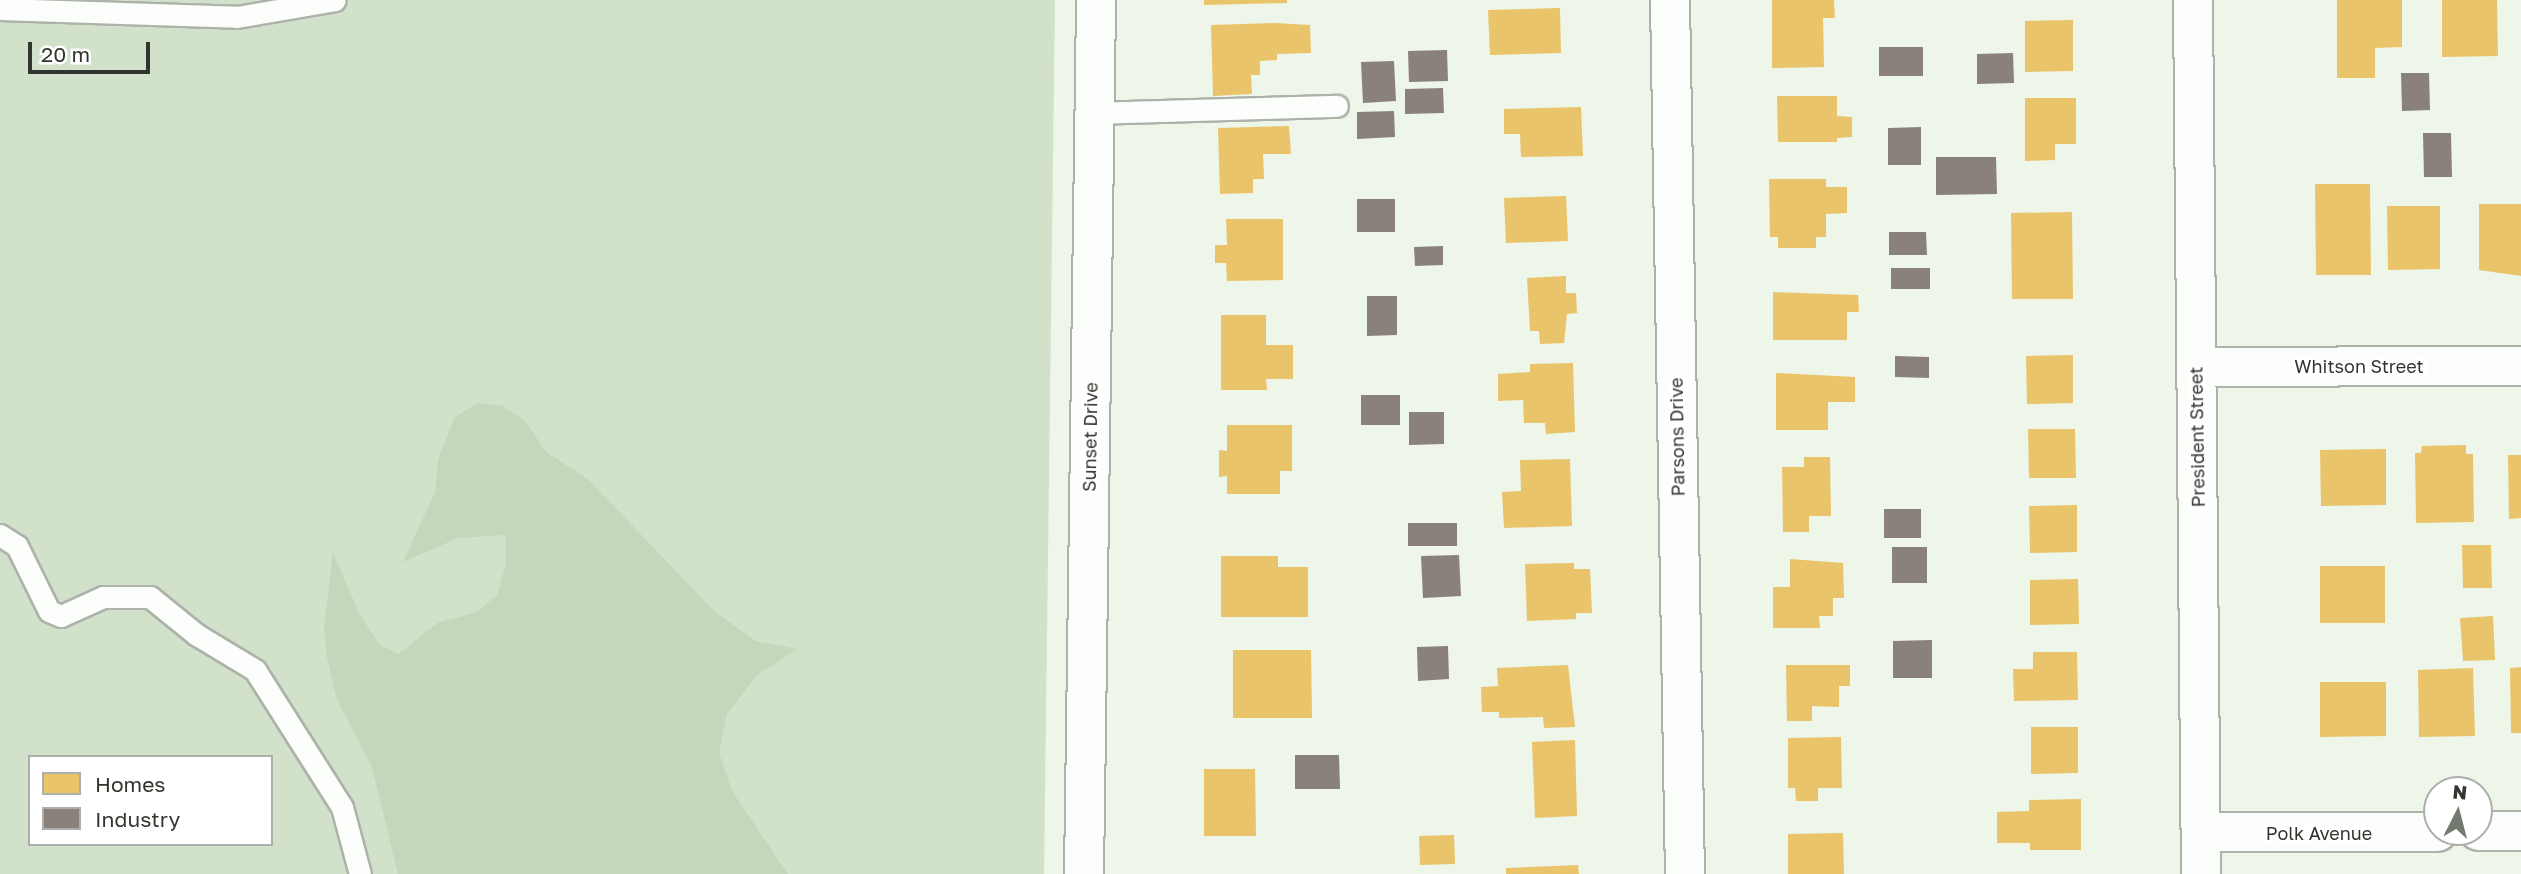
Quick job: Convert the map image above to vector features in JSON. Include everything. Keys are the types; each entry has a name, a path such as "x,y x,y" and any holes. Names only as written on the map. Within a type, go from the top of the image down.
{"street":[{"name":"Sunset Drive","path":"1084,874 1096,0"},
{"name":"Parsons Drive","path":"1670,0 1685,874"},
{"name":"President Street","path":"2193,0 2202,874"},
{"name":"Whitson Street","path":"2197,367 2521,366"},
{"path":"2493,831 2521,831"},
{"name":"Polk Avenue","path":"2201,832 2423,832"}],"lane":[{"path":"0,9 237,17 335,0"},
{"path":"1094,113 1336,106"},
{"path":"0,535 17,546 49,611 61,616 103,597 150,597 197,635 255,670 342,807 360,874"}],"green space":[{"path":"0,0 1055,0 1044,874 0,874"},
{"path":"477,403 503,406 526,422 546,452 588,479 715,612 756,641 797,649 756,676 727,714 719,753 732,791 788,874 398,874 372,767 337,700 327,658 324,628 333,552 360,615 379,644 398,654 439,622 475,613 497,595 506,564 505,535 458,538 403,562 435,492 438,460 454,418"}],"building: Homes":[{"path":"1204,0 1287,0 1287,3 1204,5"},
{"path":"1772,0 1834,0 1835,18 1823,18 1824,67 1772,68"},
{"path":"2337,0 2402,0 2402,47 2375,48 2375,78 2337,78"},
{"path":"2442,0 2497,0 2498,56 2442,57"},
{"path":"1560,8 1561,53 1490,55 1488,10"},
{"path":"2073,20 2073,71 2025,72 2025,21"},
{"path":"1211,25 1310,25 1311,53 1277,54 1277,60 1260,61 1260,75 1251,75 1252,94 1213,96"},
{"path":"1777,96 1837,96 1837,116 1852,117 1852,137 1837,138 1837,142 1778,142"},
{"path":"2025,98 2076,98 2076,144 2055,144 2055,160 2025,161"},
{"path":"1581,107 1583,156 1521,157 1520,134 1504,134 1504,109"},
{"path":"1289,126 1291,154 1263,154 1264,179 1253,179 1253,193 1220,194 1218,128"},
{"path":"1769,179 1826,179 1826,187 1847,187 1847,213 1826,214 1826,237 1816,237 1816,248 1778,248 1778,237 1770,237"},
{"path":"2315,184 2370,184 2371,275 2316,275"},
{"path":"1566,196 1568,241 1506,243 1504,198"},
{"path":"2479,204 2521,204 2521,276 2479,270"},
{"path":"2387,206 2440,206 2440,269 2388,270"},
{"path":"2072,212 2073,299 2012,299 2011,213"},
{"path":"1226,219 1283,219 1283,280 1227,281 1226,263 1215,263 1215,245 1227,245"},
{"path":"1566,276 1566,293 1576,293 1577,313 1567,314 1564,343 1540,344 1539,331 1530,331 1527,278"},
{"path":"1773,292 1858,295 1859,312 1847,312 1847,340 1773,340"},
{"path":"1221,315 1266,315 1266,345 1293,345 1293,379 1266,379 1267,390 1221,390"},
{"path":"2073,355 2073,403 2027,404 2026,356"},
{"path":"1573,363 1575,432 1546,434 1545,423 1524,423 1523,400 1498,401 1498,374 1530,372 1530,364"},
{"path":"1776,373 1855,377 1855,402 1828,402 1828,430 1776,430"},
{"path":"1227,425 1292,425 1292,471 1280,471 1280,494 1227,494 1227,476 1219,477 1219,450 1227,451"},
{"path":"2028,429 2075,429 2076,478 2029,478"},
{"path":"2466,445 2466,454 2473,454 2474,522 2416,523 2415,453 2421,453 2422,446"},
{"path":"2386,449 2386,505 2321,506 2320,450"},
{"path":"2508,455 2521,455 2521,518 2509,519"},
{"path":"1804,457 1830,457 1831,516 1809,516 1809,532 1783,532 1782,467 1804,467"},
{"path":"1570,459 1572,526 1504,528 1502,492 1521,491 1520,460"},
{"path":"2077,505 2077,552 2030,553 2029,506"},
{"path":"2462,545 2491,545 2492,588 2463,588"},
{"path":"1221,556 1278,556 1278,567 1308,567 1308,617 1221,617"},
{"path":"1790,559 1843,563 1844,598 1833,598 1833,616 1819,616 1820,628 1773,628 1773,587 1790,587"},
{"path":"1574,563 1574,569 1590,569 1592,613 1576,613 1576,619 1527,621 1525,564"},
{"path":"2320,566 2385,566 2385,623 2320,623"},
{"path":"2078,579 2079,624 2030,625 2030,580"},
{"path":"2493,616 2495,660 2463,661 2460,618"},
{"path":"1233,650 1311,650 1312,718 1233,718"},
{"path":"2033,652 2077,652 2078,700 2014,701 2013,669 2033,669"},
{"path":"1568,665 1575,727 1544,728 1543,717 1499,718 1499,712 1482,712 1481,687 1498,686 1497,668"},
{"path":"1786,665 1850,665 1850,686 1839,686 1839,707 1812,706 1812,721 1787,721"},
{"path":"2521,667 2521,733 2511,733 2510,668"},
{"path":"2473,668 2475,736 2419,737 2418,670"},
{"path":"2320,682 2386,682 2386,736 2320,737"},
{"path":"2031,727 2078,727 2078,773 2031,774"},
{"path":"1841,737 1842,788 1818,788 1818,801 1796,801 1795,788 1788,788 1788,738"},
{"path":"1575,740 1577,816 1535,818 1532,742"},
{"path":"1204,769 1255,769 1256,836 1204,836"},
{"path":"2081,799 2081,850 2030,850 2030,843 1997,843 1997,812 2029,811 2029,800"},
{"path":"1843,833 1844,874 1788,874 1788,834"},
{"path":"1454,835 1455,864 1420,865 1419,836"},
{"path":"1578,865 1579,874 1506,874 1506,868"}],"building: Industry":[{"path":"1879,47 1923,47 1923,76 1879,76"},
{"path":"1447,50 1448,81 1409,82 1408,51"},
{"path":"2013,53 2014,83 1977,84 1977,54"},
{"path":"1394,61 1396,101 1363,103 1361,62"},
{"path":"2401,73 2429,73 2430,110 2402,111"},
{"path":"1443,88 1444,113 1405,114 1405,89"},
{"path":"1394,111 1395,137 1357,139 1357,112"},
{"path":"1921,127 1921,165 1888,165 1888,128"},
{"path":"2423,133 2451,133 2452,177 2424,177"},
{"path":"1936,157 1996,157 1997,194 1936,195"},
{"path":"1357,199 1395,199 1395,232 1357,232"},
{"path":"1889,232 1926,232 1927,255 1889,255"},
{"path":"1443,246 1443,265 1415,266 1414,247"},
{"path":"1891,268 1930,268 1930,289 1891,289"},
{"path":"1367,296 1397,296 1397,335 1367,336"},
{"path":"1895,356 1929,357 1929,378 1895,377"},
{"path":"1361,395 1400,395 1400,425 1361,425"},
{"path":"1409,412 1444,412 1444,444 1409,445"},
{"path":"1884,509 1921,509 1921,538 1884,538"},
{"path":"1408,523 1457,523 1457,546 1408,546"},
{"path":"1892,547 1927,547 1927,583 1892,583"},
{"path":"1459,555 1461,596 1423,598 1421,556"},
{"path":"1932,640 1932,678 1893,678 1893,641"},
{"path":"1448,646 1449,679 1418,681 1417,647"},
{"path":"1295,755 1339,755 1340,789 1295,789"}]}
